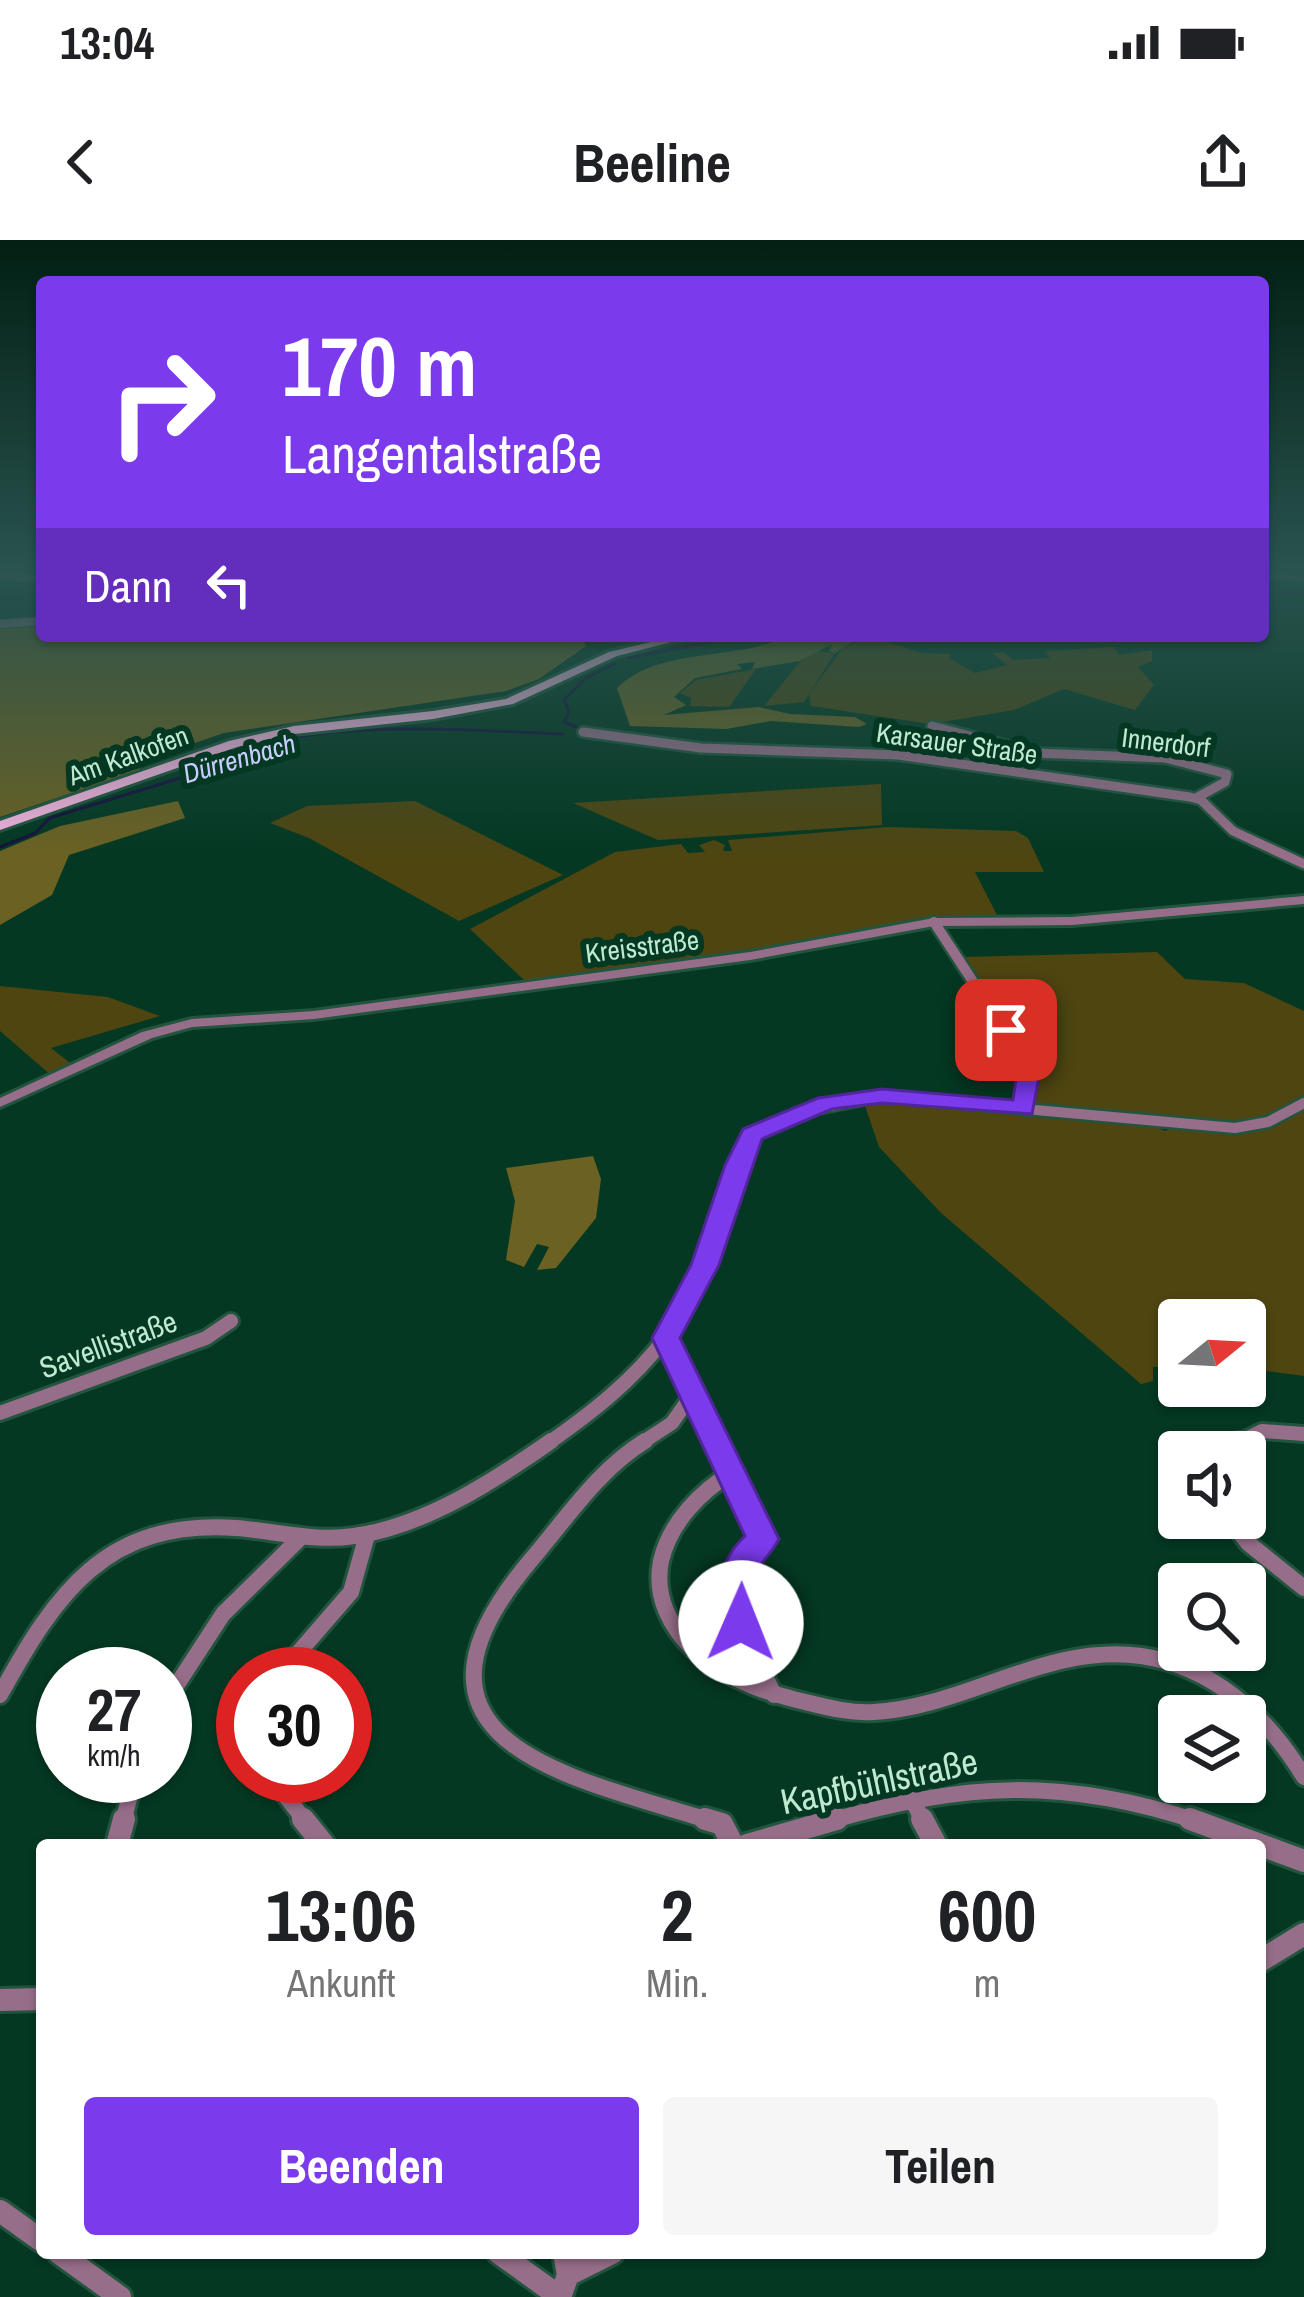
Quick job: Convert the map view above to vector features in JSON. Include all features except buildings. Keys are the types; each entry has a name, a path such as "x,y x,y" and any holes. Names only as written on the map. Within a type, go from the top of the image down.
{"main road":[{"name":"Am Kalkofen","path":"0,826 233,744 294,730 433,716 508,702 589,665"}],"street":[{"name":"Innerdorf","path":"932,726 1055,755 1162,760 1210,766 1227,774 1225,782 1196,798"},
{"name":"Karsauer Straße","path":"583,732 686,746 838,750 1196,798"},
{"name":"Innerdorf","path":"951,763 1036,767 1050,763 1055,755"},
{"path":"1196,798 1233,831 1304,863"},
{"name":"Kreisstraße","path":"0,1103 131,1042 192,1023 314,1015 750,956 934,922 1072,921 1304,900"},
{"path":"934,922 1023,1058 1029,1072 1023,1108"},
{"path":"0,1695 64,1587 103,1556 157,1533 223,1527 299,1539 367,1534 433,1509 524,1463 609,1394 666,1338 705,1265 752,1135 827,1103 882,1096 1234,1128 1268,1122 1304,1103"},
{"name":"Savellistraße","path":"0,1413 206,1338 231,1322"},
{"path":"666,1338 763,1539 744,1558 735,1587 741,1623 774,1695"},
{"path":"692,1393 672,1422 620,1457 511,1579 484,1621 472,1654 474,1687 481,1710 505,1740 550,1766 722,1824 730,1839"},
{"path":"1259,1431 1304,1434"},
{"path":"734,1471 717,1480 680,1518 664,1552 657,1588 673,1628 706,1662 743,1685 774,1695 876,1712 1093,1654 1142,1656 1224,1688 1262,1716 1304,1777"},
{"path":"303,1647 351,1592 367,1534"},
{"path":"192,1653 246,1583 299,1539"},
{"path":"1245,1539 1304,1588"},
{"name":"Kapfbühlstraße","path":"800,1838 912,1800 1012,1786 1156,1809 1241,1839"},
{"path":"912,1800 933,1839"},
{"path":"119,1839 128,1803"},
{"path":"291,1803 319,1839"},
{"name":"Kapfbühlstraße","path":"1266,1848 1304,1861"},
{"path":"1266,1957 1304,1934"},
{"path":"0,2000 36,1999"},
{"path":"0,2211 36,2237"},
{"path":"66,2259 120,2297"},
{"path":"517,2259 564,2275 599,2259"}],"shaded area":[{"path":"0,665 559,665 539,679 506,691 224,733 151,758 137,771 0,817"},
{"path":"738,665 742,669 695,678 674,697 686,705 664,715 759,707 790,714 855,717 867,724 771,721 726,729 630,726 617,688 654,666"},
{"path":"797,665 827,665 804,702 764,706"},
{"path":"830,665 961,665 975,673 1007,665 1143,665 1138,667 1154,685 1135,710 1064,689 1014,710 930,724 811,706 809,694"},
{"path":"756,669 729,707 690,706 691,698 680,693 696,680"},
{"path":"881,784 882,825 658,840 573,803"},
{"path":"178,801 185,818 69,855 52,895 0,925 0,851 60,826"},
{"path":"415,801 563,875 459,921 309,838 270,823 307,806"},
{"path":"888,827 1016,831 1028,838 1044,872 975,872 998,917 939,917 766,949 525,981 470,929 615,852 681,844 688,853 705,852 699,845 714,840 725,845 723,851 732,851 728,840"},
{"path":"1157,952 1185,979 1244,983 1304,1011 1304,1099 1273,1116 1244,1124 1035,1106 1027,1100 1032,1071 1019,1040 964,957"},
{"path":"0,986 108,997 160,1016 51,1048 74,1066 52,1076 0,1031"},
{"path":"863,1100 1148,1124 1166,1131 1173,1126 1244,1129 1304,1105 1304,1376 1266,1371 1266,1299 1158,1299 1158,1367 1153,1367 1153,1381 1141,1384 941,1213 879,1147"},
{"path":"593,1156 601,1179 596,1218 556,1268 537,1270 549,1247 537,1244 524,1267 506,1260 515,1201 506,1168"}],"waterway":[{"name":"Dürrenbach","path":"577,727 564,722 569,712 564,700 586,678 612,665"},
{"name":"Dürrenbach","path":"0,847 35,833 50,818 203,771 236,753 277,740 376,730 563,734"}],"route":[{"path":"741,1623 735,1587 744,1558 763,1539 666,1338 705,1265 737,1165 752,1135 827,1103 882,1096 1023,1108 1029,1072 1006,1030"}]}
